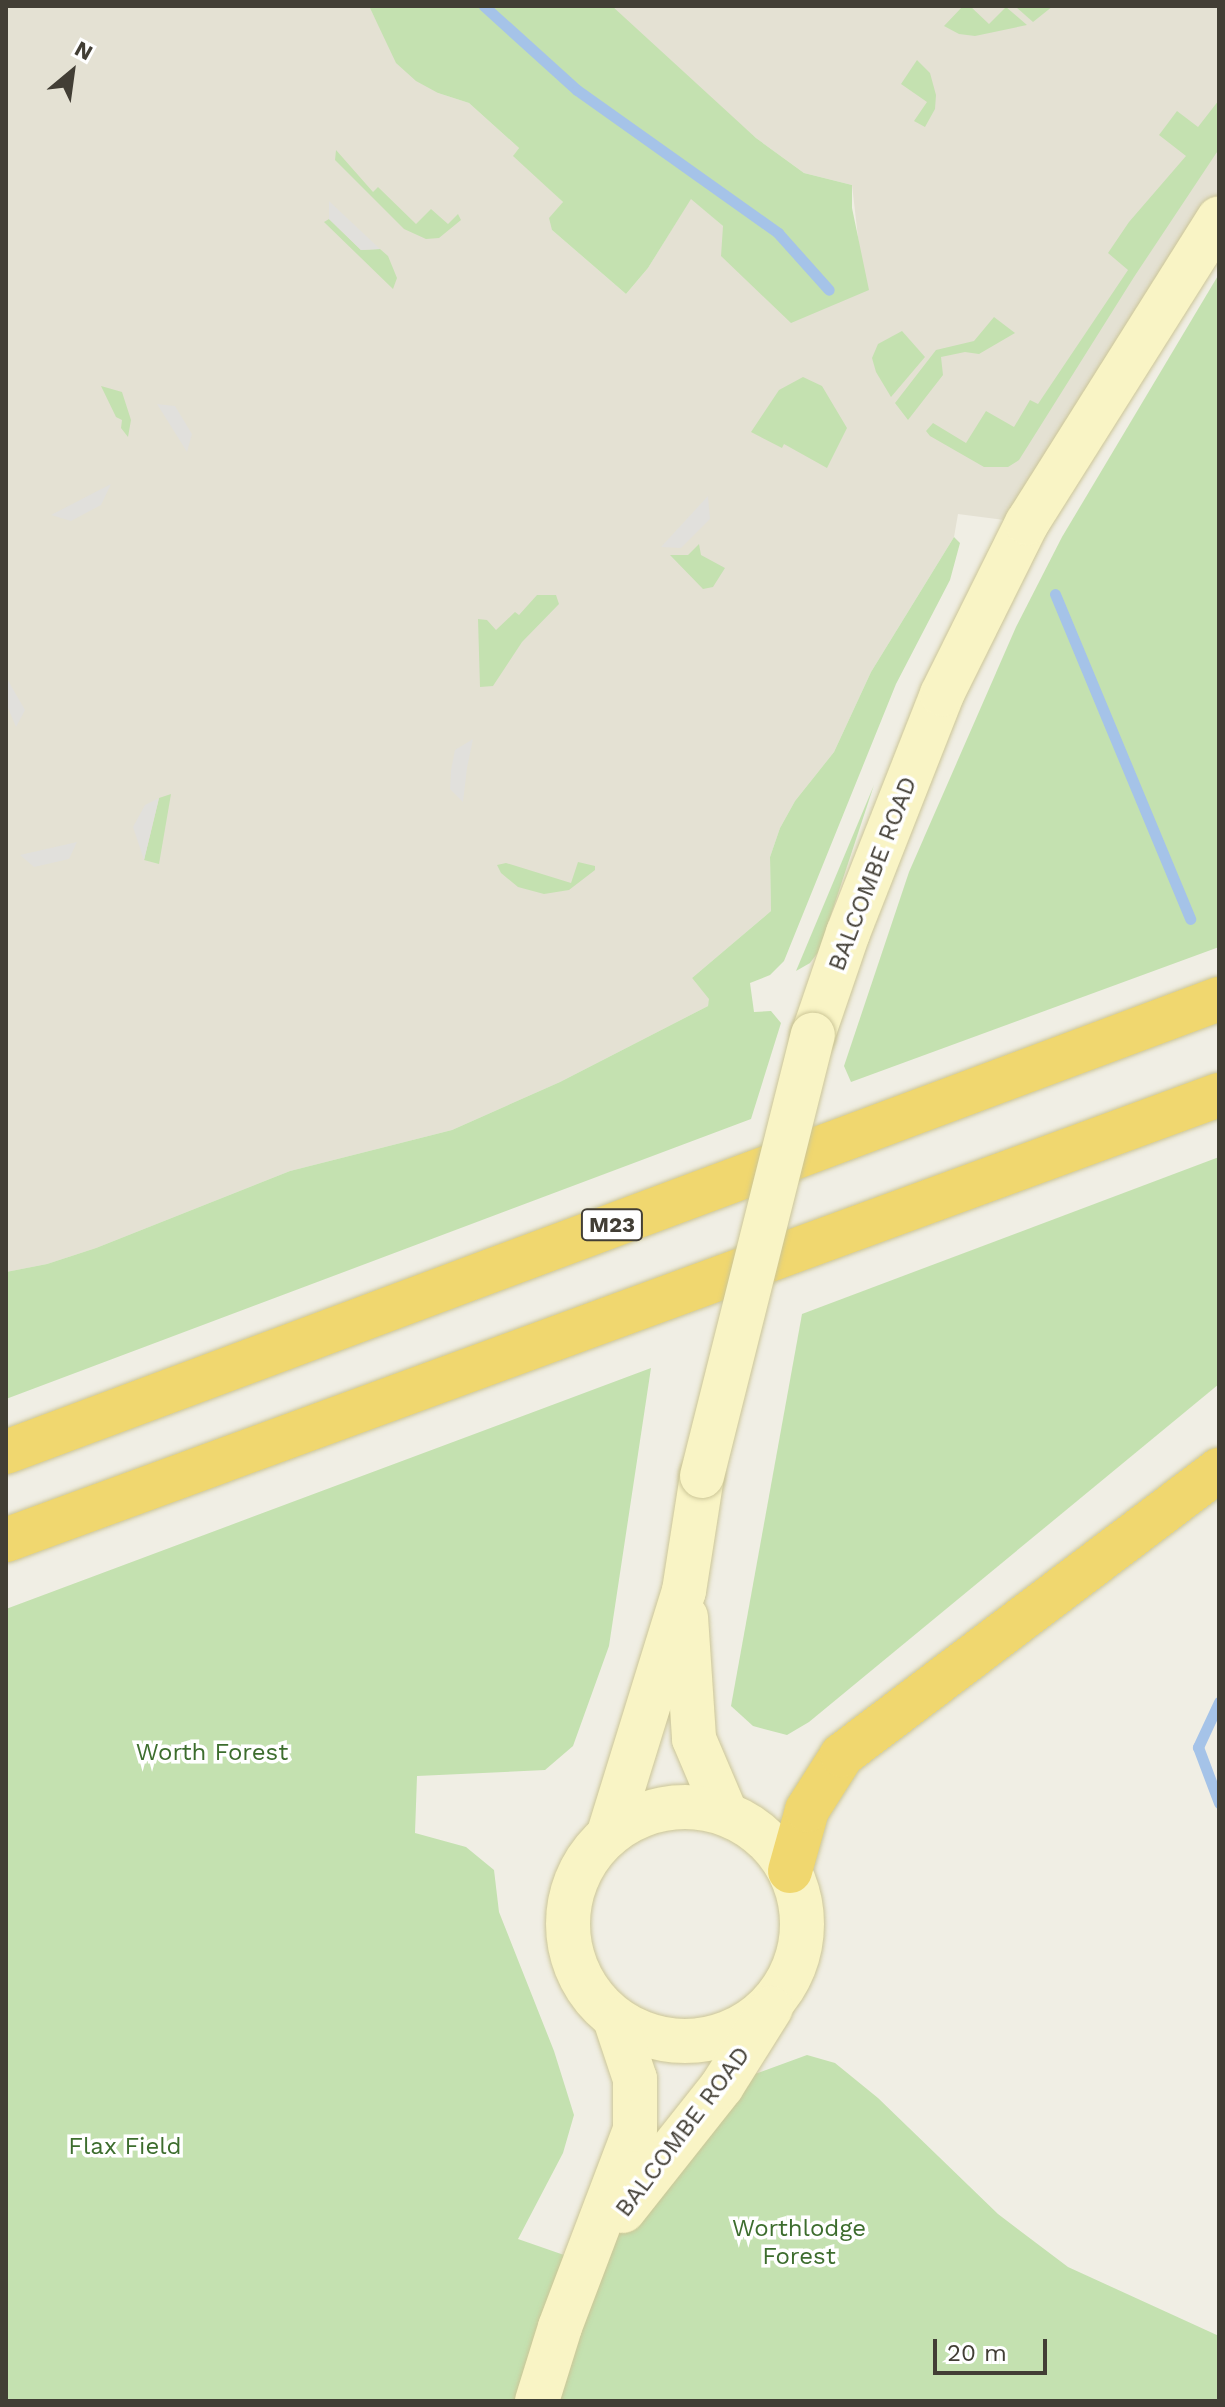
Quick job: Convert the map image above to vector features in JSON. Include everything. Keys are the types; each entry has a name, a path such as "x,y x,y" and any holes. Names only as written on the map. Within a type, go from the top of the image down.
{"highway":[{"name":"M23","path":"6,1452 1219,999"},
{"path":"6,1540 1219,1095"},
{"path":"790,1871 807,1810 842,1755 1219,1470"}],"main road":[{"name":"BALCOMBE ROAD","path":"609,1833 684,1591 702,1476 813,1035 848,933 942,694 1027,523 1219,218"},
{"name":"BALCOMBE ROAD","path":"684,1591 694,1739 725,1812"},
{"path":"684,1805 725,1812 751,1826 774,1846 790,1871 799,1897 803,1924 796,1964 776,1999 750,2023 706,2039 682,2042 648,2036 615,2019 589,1993 572,1961 566,1925 571,1889 587,1857 609,1833 644,1812 684,1805"},
{"name":"BALCOMBE ROAD","path":"587,2263 642,2183 748,2050 776,1999"},
{"name":"BALCOMBE ROAD","path":"537,2401 560,2327 587,2263 635,2130 635,2079 615,2019"}],"shaded area":[{"path":"6,6 369,6 376,20 438,93 469,103 519,148 514,155 563,202 552,230 626,294 648,268 691,198 723,226 859,246 852,185 804,173 756,138 696,85 575,6 1219,6 1219,218 1027,523 958,514 954,537 871,672 834,752 795,801 780,828 770,857 771,911 692,978 710,999 708,1006 560,1082 452,1130 290,1171 96,1248 47,1264 6,1272"},
{"path":"329,201 380,249 361,250 329,219"},
{"path":"157,404 175,406 192,434 187,452"},
{"path":"111,484 101,505 71,521 51,515"},
{"path":"708,496 710,519 681,548 661,547"},
{"path":"6,677 25,710 16,727 6,703"},
{"path":"473,739 463,802 450,789 451,770 455,750"},
{"path":"159,798 144,860 133,827 145,805"},
{"path":"77,842 69,859 34,867 20,855"}],"green space":[{"path":"369,6 612,6 756,138 804,173 852,185 852,208 869,290 791,323 721,256 723,226 691,199 648,268 626,294 552,230 549,218 563,202 513,156 519,148 469,103 438,93 416,81 396,63"},
{"path":"963,6 970,6 989,24 1006,7 1027,25 975,36 959,34 944,26"},
{"path":"1015,6 1053,6 1033,22"},
{"path":"917,60 930,73 936,95 935,109 925,127 914,121 927,102 901,84"},
{"path":"1219,100 1219,149 1019,460 1008,467 984,467 930,436 926,431 933,423 966,443 986,411 1014,427 1030,400 1038,404 1128,270 1108,253 1129,222 1186,156 1159,135 1177,111 1198,127"},
{"path":"336,150 373,192 378,187 416,224 431,209 448,224 458,214 461,220 439,238 426,239 404,229 335,160"},
{"path":"329,219 361,250 380,249 388,256 397,278 393,289 324,222"},
{"path":"1219,274 1219,947 851,1082 844,1066 909,872 1016,627 1062,537"},
{"path":"994,317 1015,333 979,354 965,352 941,357 943,375 908,420 895,403 936,350 974,341"},
{"path":"902,331 925,357 891,397 876,372 872,358 878,344"},
{"path":"803,377 822,386 847,428 827,468 784,444 782,448 751,432 779,390"},
{"path":"101,386 122,392 131,420 128,437 121,428 122,420 116,417"},
{"path":"954,537 960,543 950,580 896,684 784,961 770,975 750,983 754,1012 771,1011 781,1023 751,1119 6,1399 6,1272 47,1264 96,1248 290,1171 452,1130 560,1082 708,1006 709,999 692,978 771,911 770,857 780,828 795,801 834,752 871,672"},
{"path":"699,544 701,555 725,568 713,587 703,589 670,555 688,555"},
{"path":"537,595 556,595 559,604 522,642 493,686 480,687 478,619 487,620 496,630 515,612 519,615"},
{"path":"874,785 819,951 810,963 796,971"},
{"path":"171,794 159,864 144,860 159,798"},
{"path":"578,862 595,866 595,870 569,890 544,894 518,887 501,873 497,865 506,863 571,883"},
{"path":"1219,1157 1219,1384 809,1722 787,1735 753,1726 731,1706 802,1314"},
{"name":"Worth Forest","path":"651,1368 609,1646 573,1746 545,1770 417,1776 415,1833 466,1847 494,1870 499,1912 554,2051 574,2115 563,2153 518,2239 587,2263 722,2086 807,2055 835,2063 878,2098 998,2214 1068,2267 1219,2336 1219,2401 6,2401 6,1609"}],"waterway":[{"path":"484,6 577,90 778,233 829,290"},
{"path":"1055,594 1190,919"},
{"path":"1219,1702 1198,1747 1219,1803"}],"park label":[{"name":"Flax Field","path":"125,2147"},
{"name":"Worthlodge Forest","path":"799,2243"}]}
